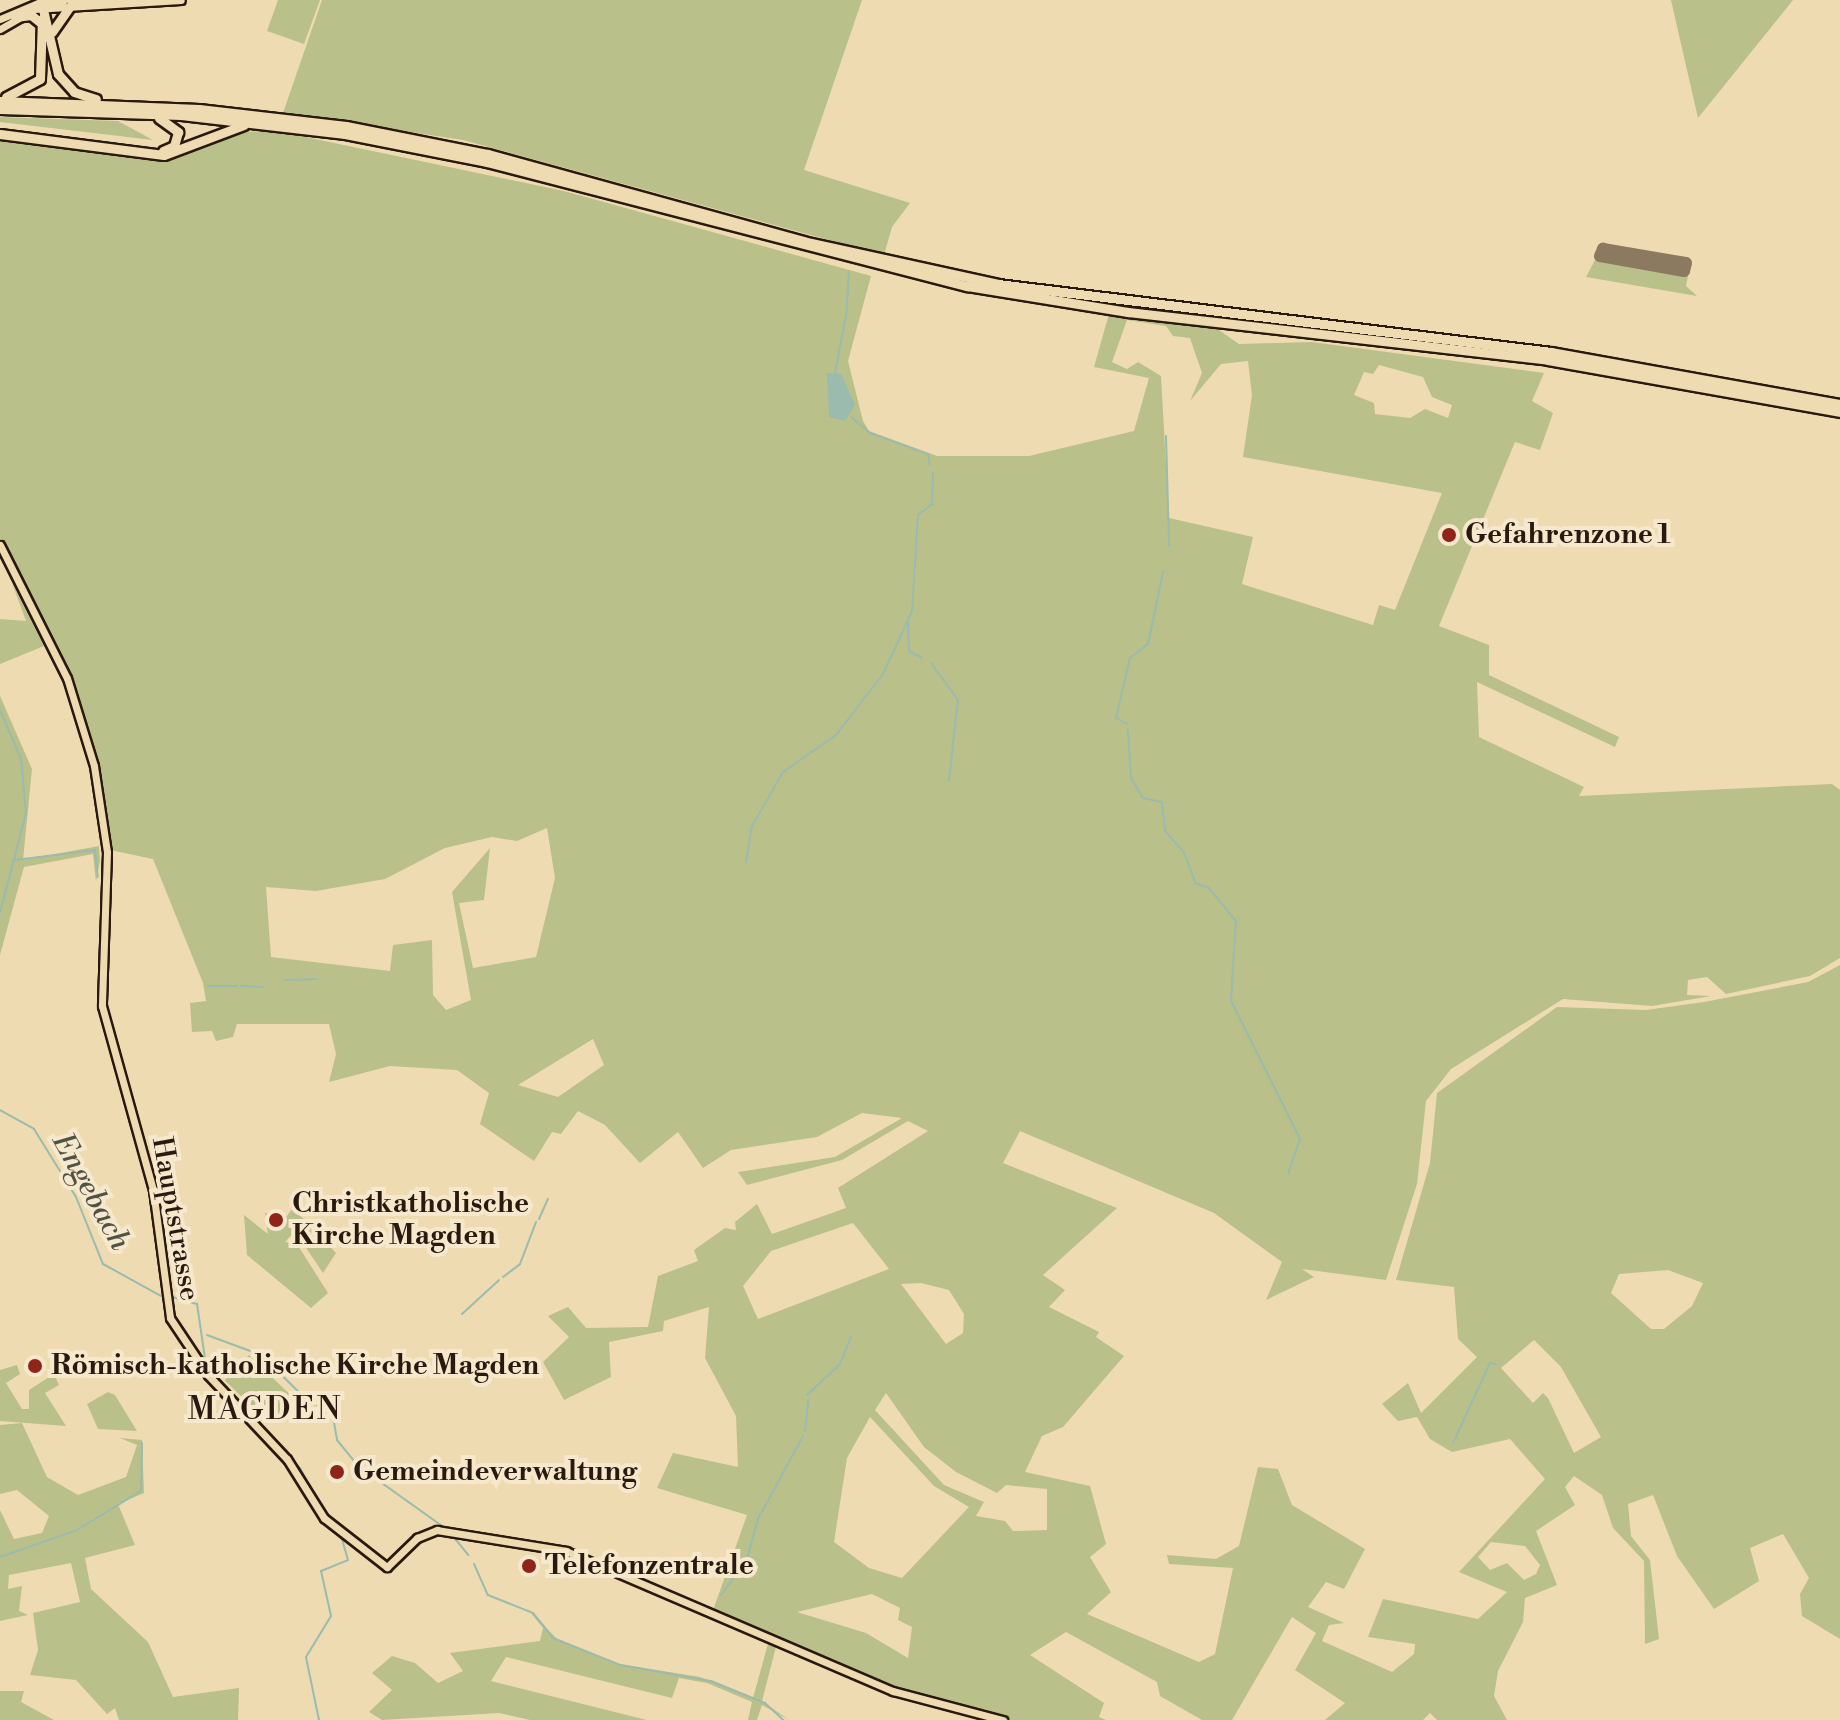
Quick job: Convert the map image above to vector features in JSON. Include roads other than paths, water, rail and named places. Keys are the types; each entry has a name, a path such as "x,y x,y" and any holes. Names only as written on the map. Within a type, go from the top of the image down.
{"highway":[{"path":"45,4 64,1 51,35"},
{"path":"0,99 25,93 40,79 45,4"},
{"path":"45,4 61,79 81,96 123,104"},
{"path":"15,17 31,15 42,24"},
{"path":"0,99 123,104 384,133 903,265 1240,321 1551,352 1840,404"},
{"path":"0,109 113,111 269,123 487,162 931,279 1548,360 1840,412"},
{"path":"0,131 150,150 174,146 174,124 113,111"},
{"path":"0,131 164,155 225,128 269,123"}],"main road":[{"path":"64,1 157,0"},
{"path":"64,1 181,0"},
{"path":"0,29 15,17 45,4"},
{"path":"0,19 45,4"},
{"name":"Hauptstrasse","path":"0,545 87,734 107,852 100,942 104,1022 153,1190 166,1296 183,1342 271,1439 324,1518 387,1567 417,1538 449,1531 566,1551 730,1625 893,1691 1003,1720"}],"waterway":[{"path":"846,318 849,272"},
{"path":"835,373 845,320"},
{"path":"851,417 870,433 928,454 930,465"},
{"path":"1166,436 1169,546"},
{"path":"746,862 752,826 783,772 836,735 883,674 912,611 918,515 932,504 933,473"},
{"path":"1127,724 1116,718 1130,658 1148,644 1163,572"},
{"path":"908,623 909,651 922,658"},
{"path":"931,663 958,700 949,780"},
{"path":"0,710 21,759 26,813 0,913"},
{"path":"1128,730 1131,778 1143,798 1162,802 1165,831 1184,852 1195,883 1209,888 1236,921 1231,1001 1300,1139 1288,1173"},
{"path":"15,860 95,850 98,877"},
{"path":"285,980 316,979"},
{"path":"208,986 237,986"},
{"path":"241,986 263,987"},
{"name":"Engebach","path":"0,1110 34,1129 76,1197 103,1264 163,1297"},
{"path":"539,1219 548,1199"},
{"path":"503,1277 520,1264 536,1222"},
{"path":"462,1314 499,1280"},
{"name":"Engebach","path":"169,1296 197,1304 206,1365"},
{"path":"207,1335 261,1355 310,1403 332,1411 337,1440 358,1466 445,1528"},
{"path":"807,1395 840,1364 851,1337"},
{"path":"1453,1443 1490,1363 1496,1364"},
{"path":"220,1383 300,1468 321,1507"},
{"path":"805,1431 808,1400"},
{"path":"721,1595 746,1562 758,1519 803,1436"},
{"path":"0,1557 77,1530 141,1491 142,1443"},
{"path":"319,1720 306,1657 331,1616 321,1571 348,1560 341,1535"},
{"path":"452,1535 468,1555"},
{"path":"474,1564 488,1595 533,1613 553,1638 620,1665 711,1681 765,1703 783,1720"}],"place":[{"name":"Gefahrenzone 1","path":"1449,535"},
{"name":"Christkatholische Kirche Magden","path":"276,1220"},
{"name":"Römisch-katholische Kirche Magden","path":"35,1366"},
{"name":"Gemeindeverwaltung","path":"337,1472"},
{"name":"Telefonzentrale","path":"529,1566"}],"district":[{"name":"MAGDEN","path":"265,1409"}]}
